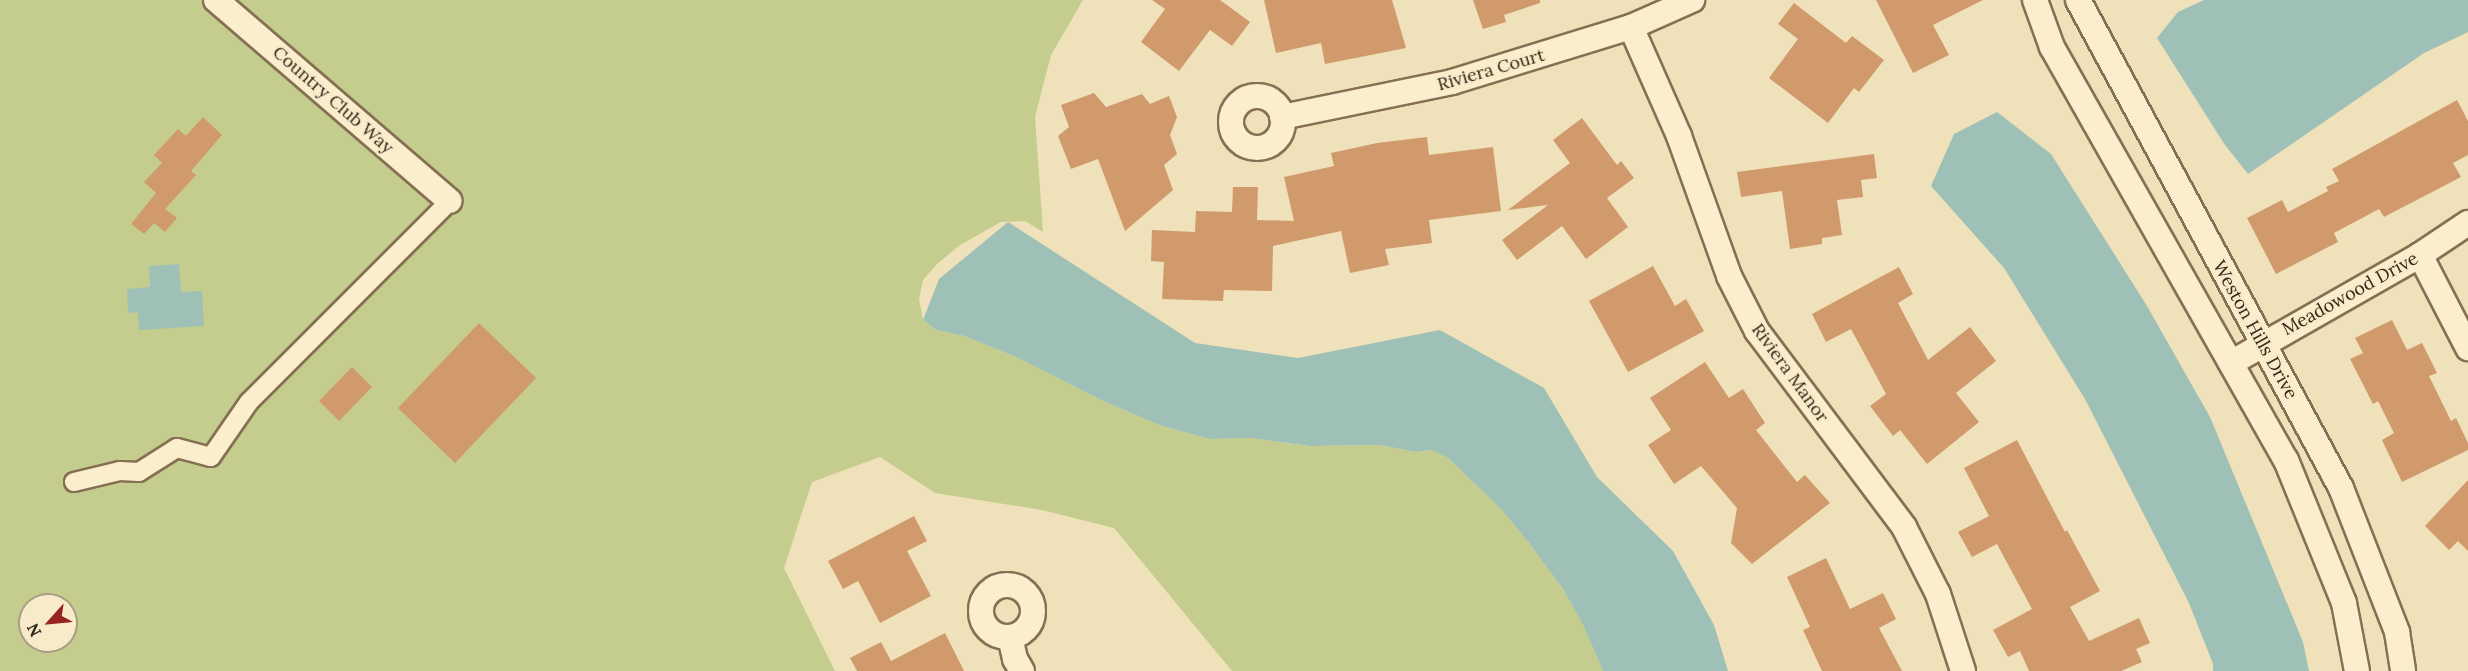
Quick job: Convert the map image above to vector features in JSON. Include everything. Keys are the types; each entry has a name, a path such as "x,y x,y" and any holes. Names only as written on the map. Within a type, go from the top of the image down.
{"street":[{"name":"Country Club Way","path":"216,0 450,201"},
{"name":"Riviera Court","path":"1282,117 1452,82 1631,27 1692,0"},
{"name":"Weston Hills Drive","path":"2035,0 2052,47 2286,460 2344,603 2357,671"},
{"name":"Weston Hills Drive","path":"2078,0 2341,488 2397,632 2403,671"},
{"name":"Riviera Manor","path":"1631,27 1679,136 1729,276 1757,331 1904,527 1938,594 1963,671"},
{"path":"74,483 120,471 139,472 177,448 211,457 249,402 450,201"},
{"name":"Meadowood Drive","path":"2231,363 2420,255 2468,222"},
{"path":"2420,255 2468,348"},
{"path":"1010,636 1015,659 1022,671"}],"green space":[{"path":"0,0 1083,0 1051,55 1035,117 1043,232 1025,221 1001,222 960,245 937,264 923,280 919,299 923,320 936,330 964,336 1016,357 1103,401 1162,426 1210,439 1250,438 1310,446 1379,445 1417,452 1432,450 1448,458 1502,510 1563,589 1584,627 1603,671 1232,671 1114,528 1042,510 935,493 880,457 812,482 784,568 835,671 0,671"}],"water":[{"path":"2204,0 2468,0 2468,32 2424,53 2248,174 2225,145 2157,38 2178,12"},
{"path":"1997,112 2051,154 2147,306 2210,417 2303,642 2309,671 2213,671 2213,664 2189,603 2085,399 2004,268 1931,186 1954,134"},
{"path":"1008,222 1195,343 1298,358 1440,330 1544,388 1597,477 1673,551 1714,625 1728,671 1603,671 1584,627 1563,589 1529,543 1502,510 1448,458 1432,450 1417,452 1379,445 1310,446 1250,438 1210,439 1162,426 1103,401 1016,357 964,336 936,330 923,320 939,279"},
{"path":"179,264 181,292 202,291 204,326 139,330 138,312 128,313 127,289 150,287 149,266"}],"building":[{"path":"1152,0 1220,0 1250,22 1232,46 1210,30 1179,71 1141,42 1165,9"},
{"path":"1264,0 1392,0 1406,48 1325,64 1321,43 1276,53"},
{"path":"1473,0 1540,0 1540,3 1504,15 1506,22 1483,29"},
{"path":"1876,0 1983,0 1933,25 1949,55 1913,73"},
{"path":"1794,3 1846,43 1852,36 1884,60 1859,92 1854,88 1828,123 1769,78 1798,39 1778,24"},
{"path":"1094,93 1106,107 1142,94 1150,104 1169,96 1177,117 1170,135 1177,154 1164,165 1173,190 1125,231 1098,159 1071,169 1058,136 1069,127 1061,105"},
{"path":"2457,100 2468,121 2468,155 2453,163 2461,177 2384,217 2379,209 2334,233 2338,242 2276,274 2247,218 2282,200 2288,212 2328,191 2326,187 2339,181 2332,169"},
{"path":"203,117 222,135 191,171 196,175 165,209 177,218 165,232 154,223 144,234 131,224 156,193 144,182 162,163 154,155 178,129 186,136"},
{"path":"1582,118 1617,165 1621,161 1634,178 1607,198 1628,227 1586,259 1562,226 1517,260 1502,240 1548,205 1508,210 1570,163 1553,140"},
{"path":"1427,137 1429,155 1493,147 1501,211 1429,220 1432,243 1385,249 1389,265 1350,273 1341,231 1273,246 1272,291 1224,290 1223,301 1162,299 1164,262 1151,261 1152,230 1195,232 1196,211 1232,212 1233,187 1258,187 1257,220 1294,221 1284,177 1334,166 1331,153 1377,143"},
{"path":"1874,154 1877,178 1861,180 1863,197 1837,200 1842,235 1822,238 1822,244 1790,249 1782,191 1741,197 1737,172"},
{"path":"1653,266 1675,306 1686,299 1704,331 1628,372 1589,301"},
{"path":"1899,267 1913,294 1898,303 1928,360 1970,327 1996,361 1956,393 1979,422 1927,464 1900,430 1893,436 1870,406 1886,394 1851,329 1826,342 1812,314"},
{"path":"2392,320 2407,350 2422,343 2437,373 2429,376 2451,421 2456,418 2468,443 2468,450 2402,482 2382,440 2394,433 2378,401 2373,404 2350,359 2363,353 2355,338"},
{"path":"479,323 536,378 455,463 398,408"},
{"path":"1705,362 1729,398 1743,389 1765,423 1756,430 1797,482 1805,475 1830,503 1752,564 1731,543 1737,508 1701,466 1674,484 1648,445 1671,430 1650,398"},
{"path":"352,367 372,387 339,421 319,401"},
{"path":"2017,440 2065,532 2067,530 2100,591 2070,607 2089,641 2139,618 2150,643 2136,649 2142,662 2121,671 2029,671 2020,651 2008,657 1993,630 2032,609 1997,544 1972,557 1958,532 1989,516 1964,468"},
{"path":"2468,480 2468,551 2458,541 2449,550 2425,526"},
{"path":"914,516 927,541 907,551 931,596 880,623 858,581 843,589 828,561"},
{"path":"1826,558 1850,609 1883,593 1896,619 1879,628 1902,671 1822,671 1803,630 1810,627 1787,577"},
{"path":"945,633 964,671 857,671 850,658 881,642 891,661"}]}
